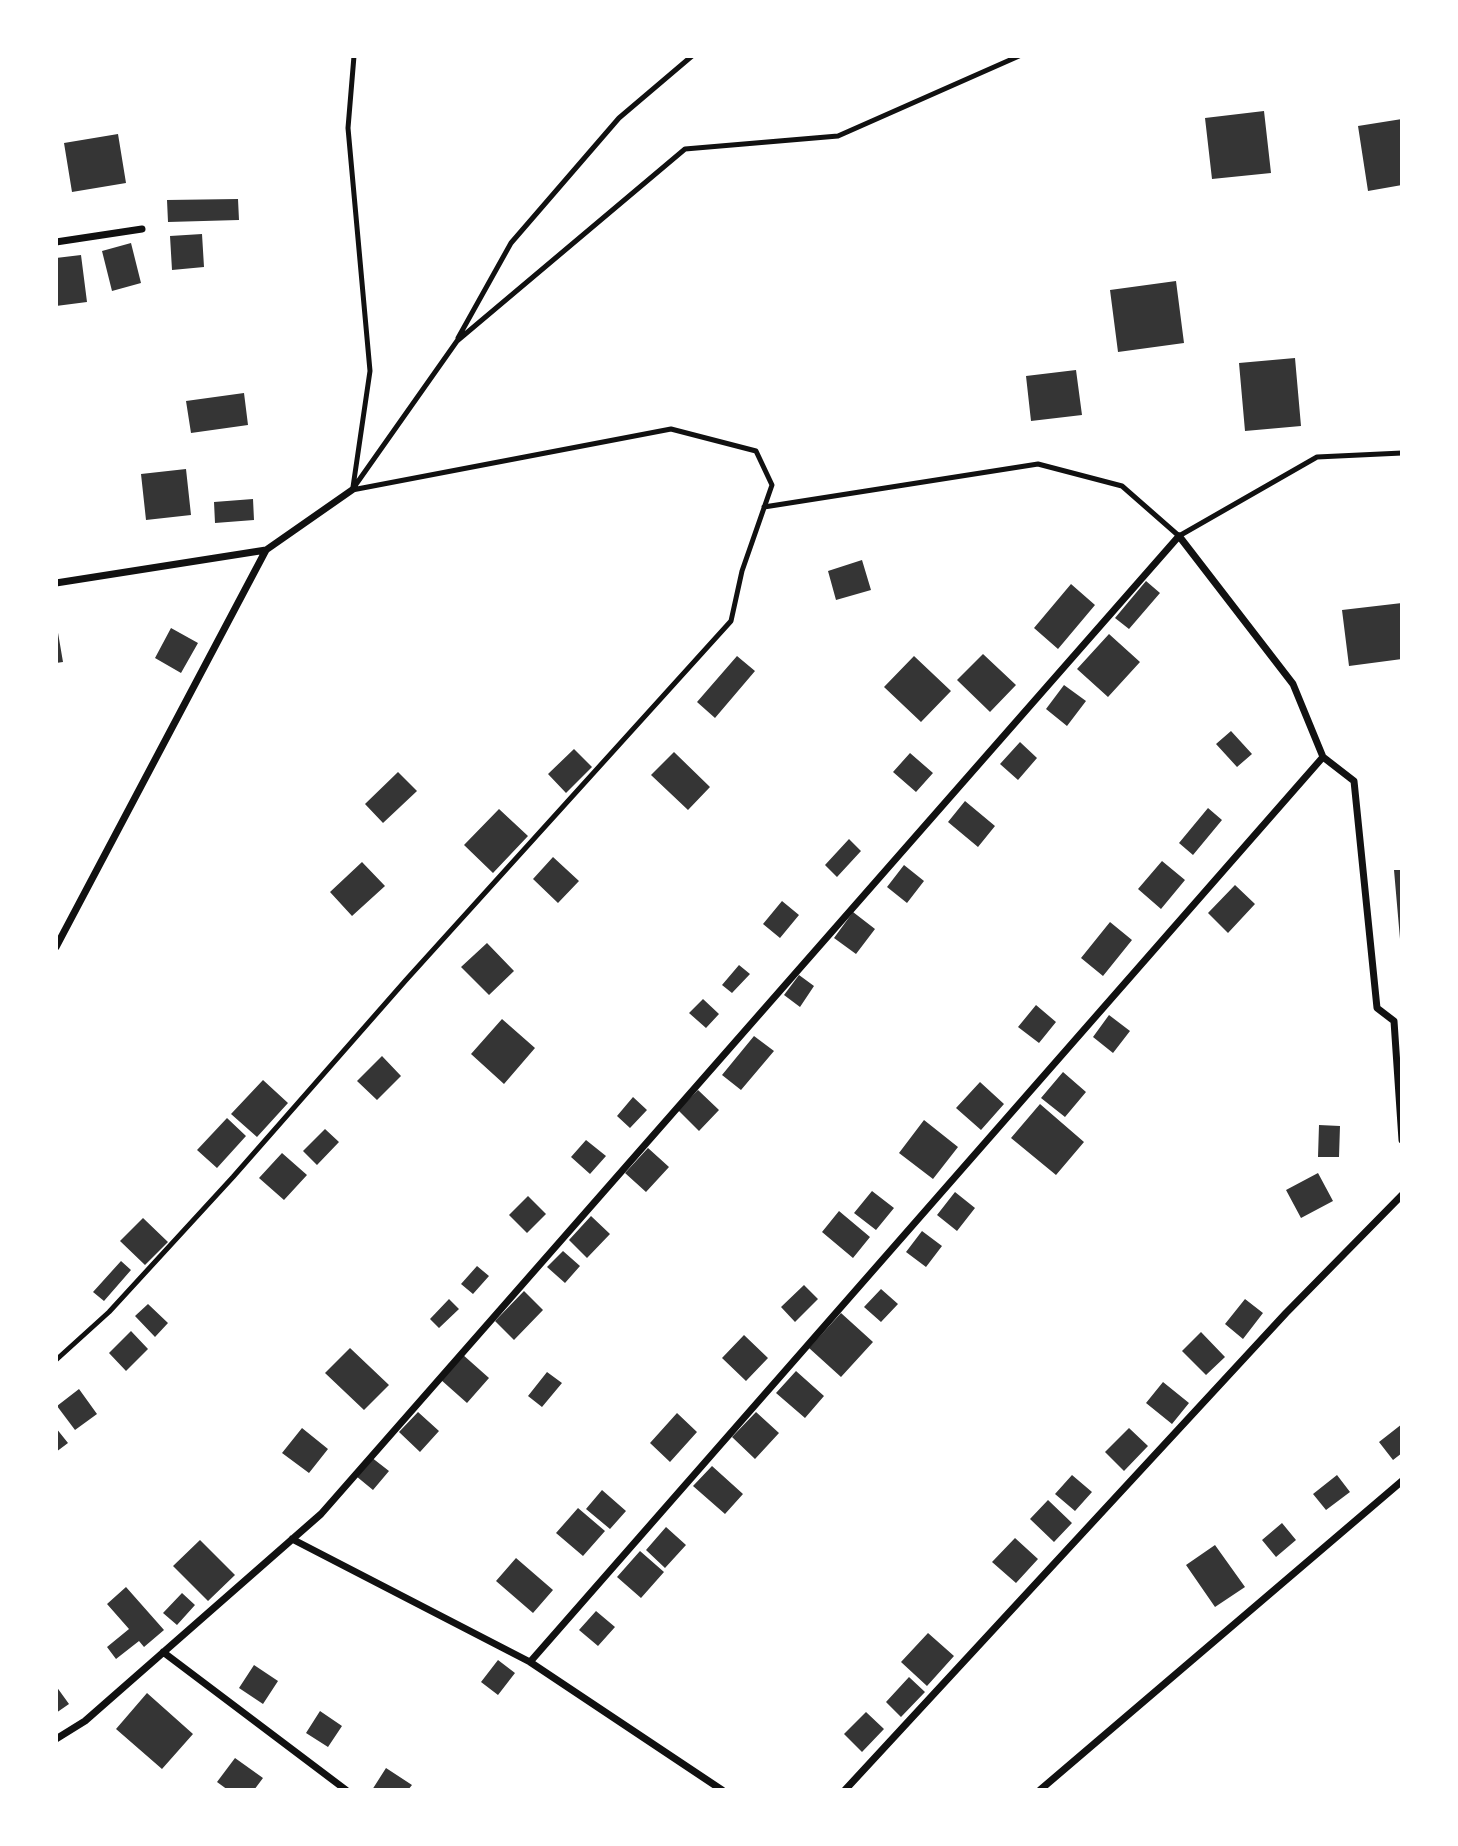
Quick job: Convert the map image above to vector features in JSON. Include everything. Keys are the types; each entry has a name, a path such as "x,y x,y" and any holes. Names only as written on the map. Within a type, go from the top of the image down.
{"street":[{"path":"56,242 142,229"},
{"path":"56,583 266,550 352,490"},
{"path":"56,1739 85,1721 321,1514 1179,536 1293,684 1323,757 1354,781 1377,1008 1394,1021 1402,1140"},
{"path":"56,947 266,550"},
{"path":"530,1662 1323,757"},
{"path":"56,932 66,931"},
{"path":"845,1790 1286,1313 1402,1195"},
{"path":"1040,1790 1402,1481"},
{"path":"292,1539 530,1662 722,1790"},
{"path":"163,1652 346,1790"}],"lane":[{"path":"352,490 370,371 348,128 354,56"},
{"path":"352,490 457,341 511,243 620,118 692,56"},
{"path":"457,341 685,149 838,136 1019,56"},
{"path":"56,1360 109,1311 233,1177 415,969 731,621 742,571 772,485 755,451 671,429 352,490"},
{"path":"764,507 1038,464 1122,486 1179,536 1317,457 1402,453"}],"building":[{"path":"1264,111 1271,173 1212,179 1205,118"},
{"path":"1402,119 1402,185 1368,191 1358,126"},
{"path":"118,134 126,183 72,192 64,143"},
{"path":"238,199 239,220 168,222 167,200"},
{"path":"202,234 204,267 172,270 170,236"},
{"path":"131,243 141,283 112,291 102,251"},
{"path":"81,255 87,302 56,306 56,258"},
{"path":"1176,281 1184,343 1118,352 1110,290"},
{"path":"1295,358 1301,426 1245,431 1239,363"},
{"path":"1076,370 1082,415 1031,421 1026,376"},
{"path":"244,393 248,425 191,433 186,401"},
{"path":"186,469 191,515 146,520 141,474"},
{"path":"253,499 254,520 215,523 214,502"},
{"path":"862,560 871,590 836,600 828,571"},
{"path":"1146,581 1160,593 1129,629 1115,618"},
{"path":"1071,584 1095,605 1058,649 1034,628"},
{"path":"1402,603 1402,659 1349,666 1342,610"},
{"path":"56,621 63,662 56,663"},
{"path":"171,628 198,643 181,673 155,658"},
{"path":"1109,634 1140,662 1108,697 1077,669"},
{"path":"983,654 1016,685 990,712 957,680"},
{"path":"737,656 755,671 715,718 697,702"},
{"path":"914,656 951,691 921,722 884,687"},
{"path":"1064,685 1086,701 1067,726 1046,709"},
{"path":"1231,731 1252,754 1237,767 1216,744"},
{"path":"1020,742 1037,758 1018,780 1000,764"},
{"path":"574,749 592,767 566,793 548,774"},
{"path":"674,752 710,787 688,810 651,775"},
{"path":"910,753 933,773 916,792 893,772"},
{"path":"398,772 417,791 383,823 365,804"},
{"path":"965,801 995,826 978,847 948,822"},
{"path":"1208,808 1222,820 1193,855 1179,843"},
{"path":"499,809 528,836 493,873 464,845"},
{"path":"849,839 861,851 837,877 825,865"},
{"path":"553,857 579,881 558,903 533,879"},
{"path":"1162,861 1185,880 1161,909 1138,889"},
{"path":"362,862 385,886 352,916 330,892"},
{"path":"904,865 924,881 907,903 887,887"},
{"path":"1394,870 1402,870 1402,939 1400,939"},
{"path":"1235,885 1255,904 1228,933 1208,913"},
{"path":"782,901 799,915 780,938 763,924"},
{"path":"853,912 875,929 856,954 834,938"},
{"path":"1110,922 1132,940 1103,976 1081,958"},
{"path":"487,943 514,971 489,995 461,967"},
{"path":"739,965 750,974 732,993 722,985"},
{"path":"799,975 814,986 800,1007 784,995"},
{"path":"703,999 719,1014 706,1028 689,1013"},
{"path":"1036,1005 1056,1022 1039,1043 1018,1027"},
{"path":"1109,1015 1130,1031 1113,1053 1093,1037"},
{"path":"502,1019 535,1048 504,1084 471,1054"},
{"path":"754,1036 774,1051 741,1090 722,1075"},
{"path":"382,1056 401,1076 377,1100 357,1081"},
{"path":"1063,1072 1086,1092 1065,1117 1041,1098"},
{"path":"263,1080 288,1103 257,1137 231,1114"},
{"path":"980,1082 1004,1104 981,1130 956,1108"},
{"path":"698,1090 719,1110 699,1131 678,1110"},
{"path":"633,1097 647,1110 630,1128 617,1116"},
{"path":"1040,1104 1084,1142 1056,1175 1011,1138"},
{"path":"227,1118 246,1136 217,1168 197,1150"},
{"path":"924,1120 958,1147 933,1179 899,1153"},
{"path":"1319,1125 1340,1126 1339,1157 1318,1157"},
{"path":"325,1129 339,1142 317,1165 303,1151"},
{"path":"586,1140 606,1156 590,1174 571,1157"},
{"path":"648,1148 669,1167 646,1192 625,1173"},
{"path":"282,1153 307,1175 284,1200 259,1178"},
{"path":"1318,1173 1333,1201 1301,1218 1286,1190"},
{"path":"872,1191 894,1208 876,1230 854,1213"},
{"path":"955,1192 975,1208 957,1231 937,1215"},
{"path":"528,1196 546,1214 527,1233 509,1215"},
{"path":"839,1211 870,1237 853,1258 822,1232"},
{"path":"591,1216 610,1234 587,1258 569,1240"},
{"path":"143,1218 168,1242 145,1265 120,1241"},
{"path":"922,1231 942,1246 926,1267 906,1252"},
{"path":"563,1251 580,1266 565,1283 547,1267"},
{"path":"121,1261 131,1270 104,1301 93,1292"},
{"path":"477,1266 489,1276 473,1294 461,1284"},
{"path":"804,1285 818,1299 795,1322 781,1307"},
{"path":"881,1289 898,1304 881,1322 864,1307"},
{"path":"524,1291 543,1310 514,1340 495,1321"},
{"path":"449,1299 459,1309 439,1328 430,1319"},
{"path":"1245,1299 1263,1313 1243,1339 1225,1324"},
{"path":"148,1304 168,1323 155,1337 135,1316"},
{"path":"841,1313 873,1342 841,1377 809,1348"},
{"path":"131,1331 148,1349 126,1371 109,1353"},
{"path":"1201,1332 1225,1357 1206,1375 1182,1351"},
{"path":"744,1335 768,1358 746,1381 722,1358"},
{"path":"350,1348 389,1385 364,1410 325,1373"},
{"path":"462,1354 489,1378 467,1403 440,1379"},
{"path":"796,1371 824,1396 805,1418 776,1393"},
{"path":"547,1372 562,1383 542,1407 528,1396"},
{"path":"1163,1382 1189,1403 1172,1424 1146,1403"},
{"path":"79,1389 97,1414 75,1430 57,1406"},
{"path":"418,1412 439,1431 420,1452 399,1432"},
{"path":"756,1412 779,1433 755,1459 732,1437"},
{"path":"677,1413 697,1432 670,1462 650,1443"},
{"path":"1402,1424 1402,1453 1393,1460 1379,1442"},
{"path":"56,1428 68,1443 56,1452"},
{"path":"302,1428 328,1449 309,1473 282,1453"},
{"path":"1129,1428 1148,1446 1124,1471 1105,1452"},
{"path":"371,1457 389,1471 373,1490 356,1476"},
{"path":"712,1466 743,1494 725,1514 693,1486"},
{"path":"1072,1475 1092,1492 1075,1511 1055,1494"},
{"path":"1337,1475 1350,1492 1326,1510 1313,1494"},
{"path":"602,1490 626,1511 610,1529 586,1509"},
{"path":"1048,1500 1072,1523 1054,1542 1030,1519"},
{"path":"578,1508 605,1531 583,1556 556,1533"},
{"path":"1282,1523 1296,1540 1276,1557 1262,1540"},
{"path":"666,1527 686,1545 665,1568 646,1550"},
{"path":"1015,1538 1038,1559 1016,1583 992,1562"},
{"path":"200,1540 235,1575 208,1601 173,1566"},
{"path":"1215,1545 1245,1587 1215,1607 1186,1565"},
{"path":"640,1551 664,1572 641,1598 617,1577"},
{"path":"516,1558 553,1590 533,1613 496,1581"},
{"path":"126,1587 164,1630 144,1647 139,1641 116,1659 107,1647 129,1629 107,1604"},
{"path":"182,1593 195,1605 177,1625 163,1613"},
{"path":"596,1611 615,1627 598,1646 579,1630"},
{"path":"928,1633 954,1656 927,1686 901,1662"},
{"path":"498,1660 515,1673 498,1695 481,1682"},
{"path":"254,1665 278,1681 263,1704 239,1688"},
{"path":"909,1677 925,1692 901,1717 886,1702"},
{"path":"56,1686 69,1704 56,1713"},
{"path":"147,1693 193,1734 162,1769 116,1729"},
{"path":"320,1711 342,1726 328,1747 306,1733"},
{"path":"866,1712 884,1729 862,1752 844,1734"},
{"path":"235,1758 263,1778 254,1790 228,1790 217,1782"},
{"path":"386,1768 412,1785 408,1790 372,1790"}]}
